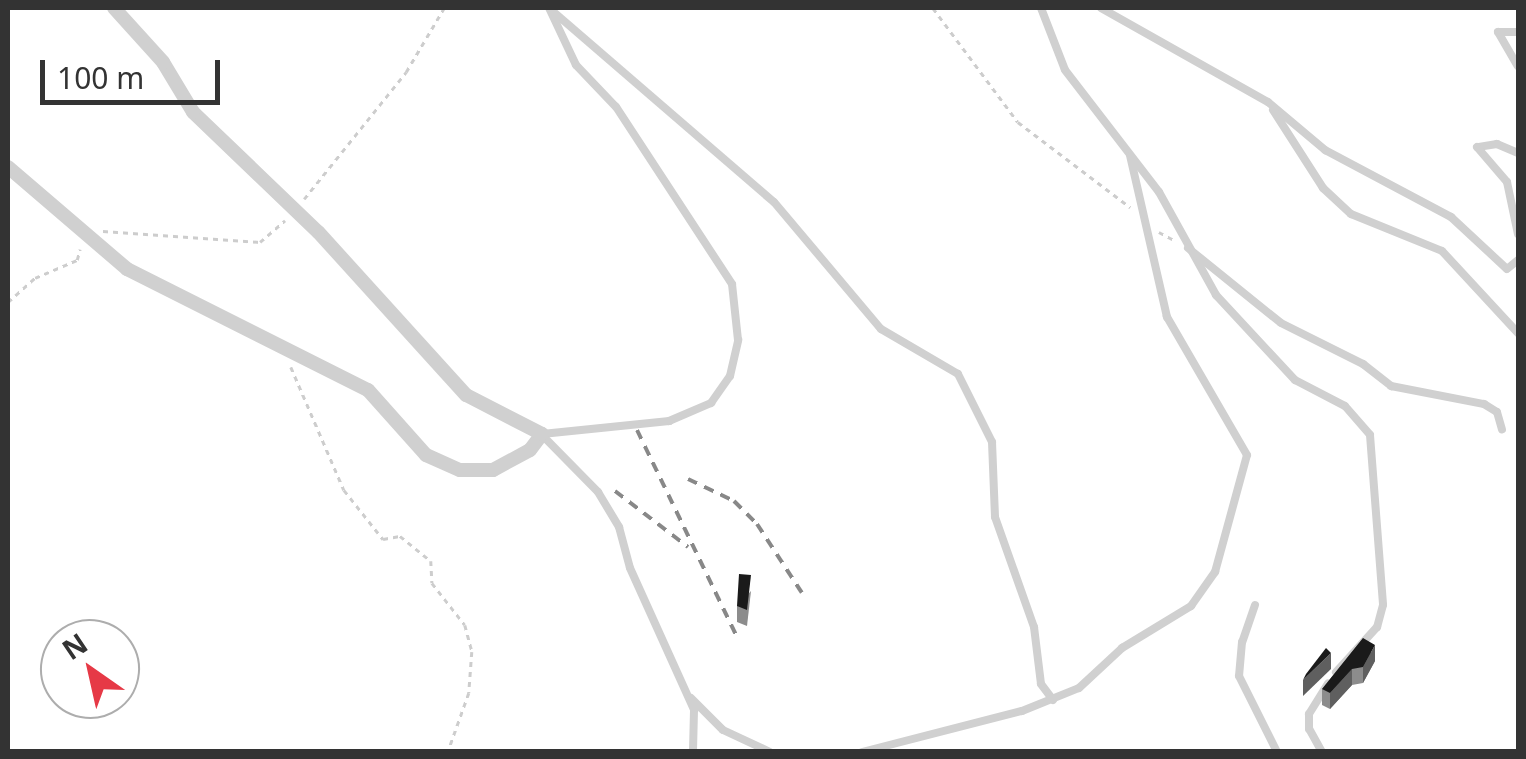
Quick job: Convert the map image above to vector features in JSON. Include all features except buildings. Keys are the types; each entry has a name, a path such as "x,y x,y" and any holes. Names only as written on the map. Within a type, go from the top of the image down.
{"street":[{"path":"8,167 149,283 368,390 414,445 460,470 493,470 530,450 542,434 466,395 294,212 193,112 163,62 114,8"}],"lane":[{"path":"549,8 774,202 881,329 958,374 992,442 995,517 1034,628 1041,684 1053,700"},
{"path":"542,434 669,421 711,402 730,376 738,340 732,284 616,106 576,65 549,8"},
{"path":"1041,8 1065,70 1126,146 1216,295 1274,360 1345,406 1370,435 1383,605 1377,627 1315,699 1309,729 1322,752"},
{"path":"1101,8 1268,102 1325,150 1468,228 1493,260 1507,268 1518,260"},
{"path":"1518,32 1498,32 1518,66"},
{"path":"1268,102 1323,188 1351,214 1442,251 1518,333"},
{"path":"1518,154 1497,144 1476,146 1507,182 1518,234"},
{"path":"862,752 1053,700 1079,688 1204,591 1246,466 1242,442 1191,367 1167,317 1126,146"},
{"path":"1183,244 1281,322 1363,364 1391,386 1484,404 1497,412 1502,429"},
{"path":"542,434 598,492 619,527 630,568 694,710 693,752"},
{"path":"1255,605 1242,642 1239,676 1277,752"},
{"path":"688,695 723,730 770,752"}],"path":[{"path":"8,302 35,278 77,260 84,230 260,242 294,212 406,72 444,8"},
{"path":"933,8 1018,122 1183,244"},
{"path":"280,348 315,412 344,490 383,539 400,536 430,561 432,583 464,625 472,652 469,692 448,752"}],"railway":[{"path":"637,430 737,637"},
{"path":"688,479 734,501 757,524 802,593"},
{"path":"615,491 688,547"}]}
